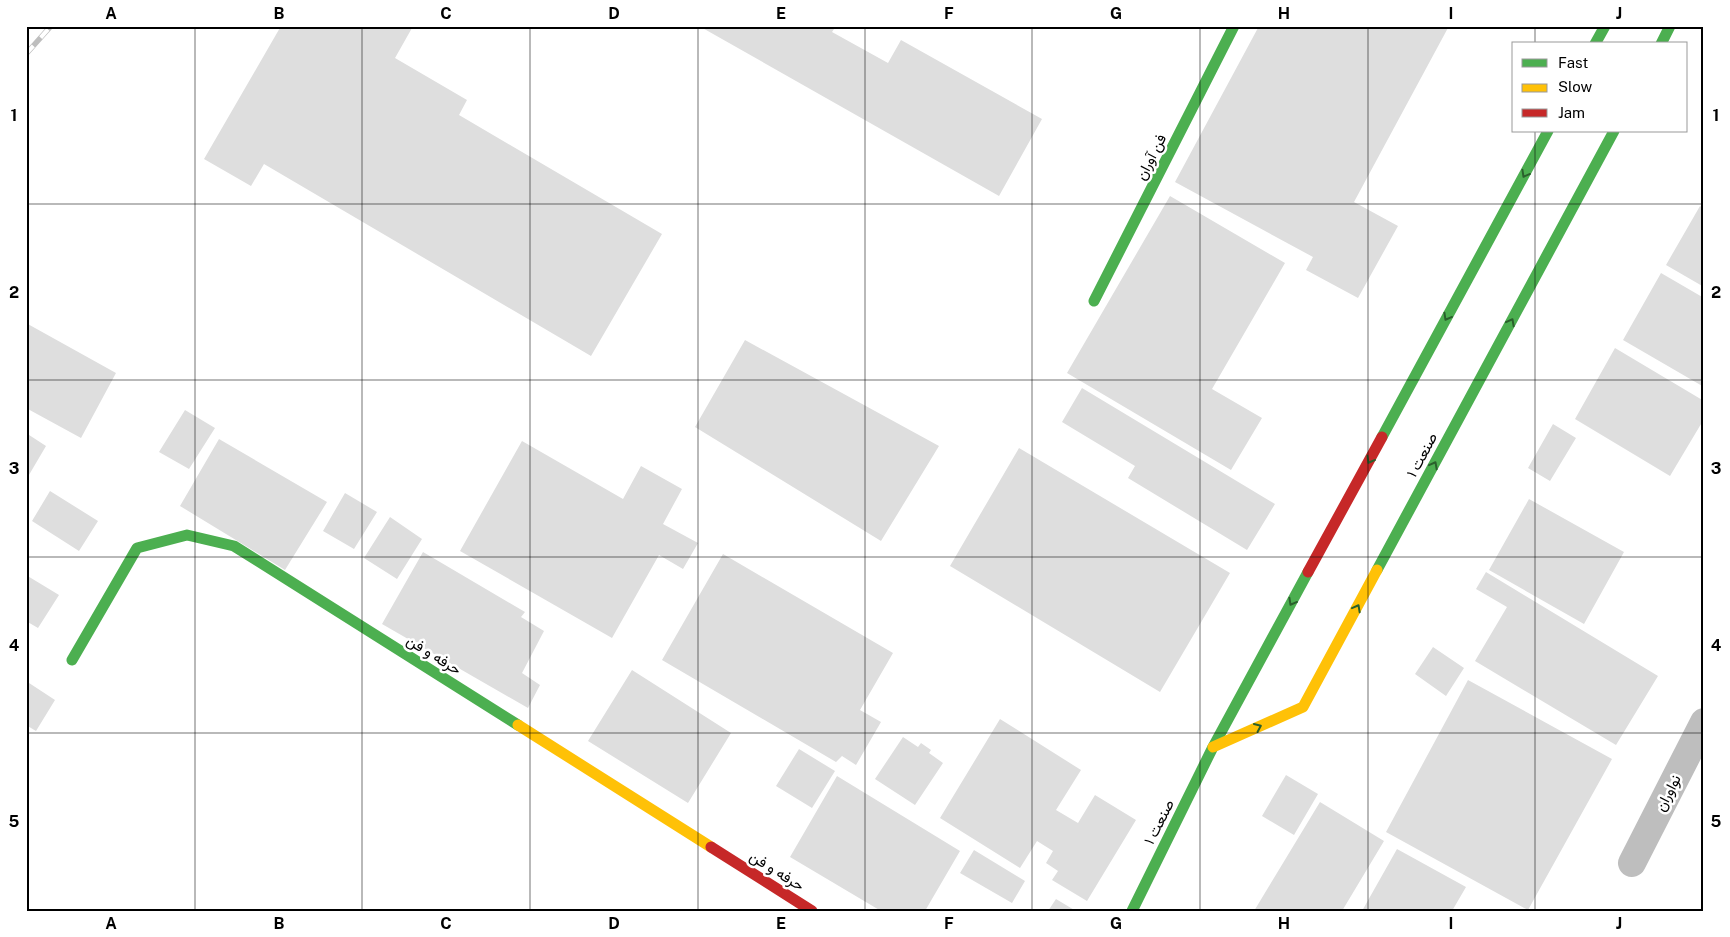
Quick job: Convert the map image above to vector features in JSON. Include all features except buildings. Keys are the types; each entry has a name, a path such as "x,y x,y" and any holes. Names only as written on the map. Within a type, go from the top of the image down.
{"street":[{"name":"فن آوران","path":"1094,301 1234,26"},
{"path":"1596,42 1605,26"},
{"path":"1662,42 1670,26"},
{"name":"صنعت ۱","path":"1132,911 1213,747 1547,132"},
{"name":"صنعت ۱","path":"1213,747 1303,707 1613,132"},
{"name":"حرفه و فن","path":"72,660 137,548 187,535 234,546 812,911"},
{"name":"نواوران","path":"1632,863 1704,722"}],"railway":[{"path":"26,54 51,26"}],"traffic: fast":[{"path":"1094,301 1234,26"},
{"path":"1596,42 1605,26"},
{"path":"1662,42 1670,26"},
{"path":"1382,437 1547,132"},
{"path":"1377,570 1613,132"},
{"path":"72,660 137,548 187,535 234,546 518,725"},
{"path":"1132,911 1213,747 1308,572"}],"traffic: slow":[{"path":"1213,747 1303,707 1377,570"},
{"path":"518,725 711,847"}],"traffic: jam":[{"path":"1308,572 1382,437"},
{"path":"711,847 812,911"}]}
